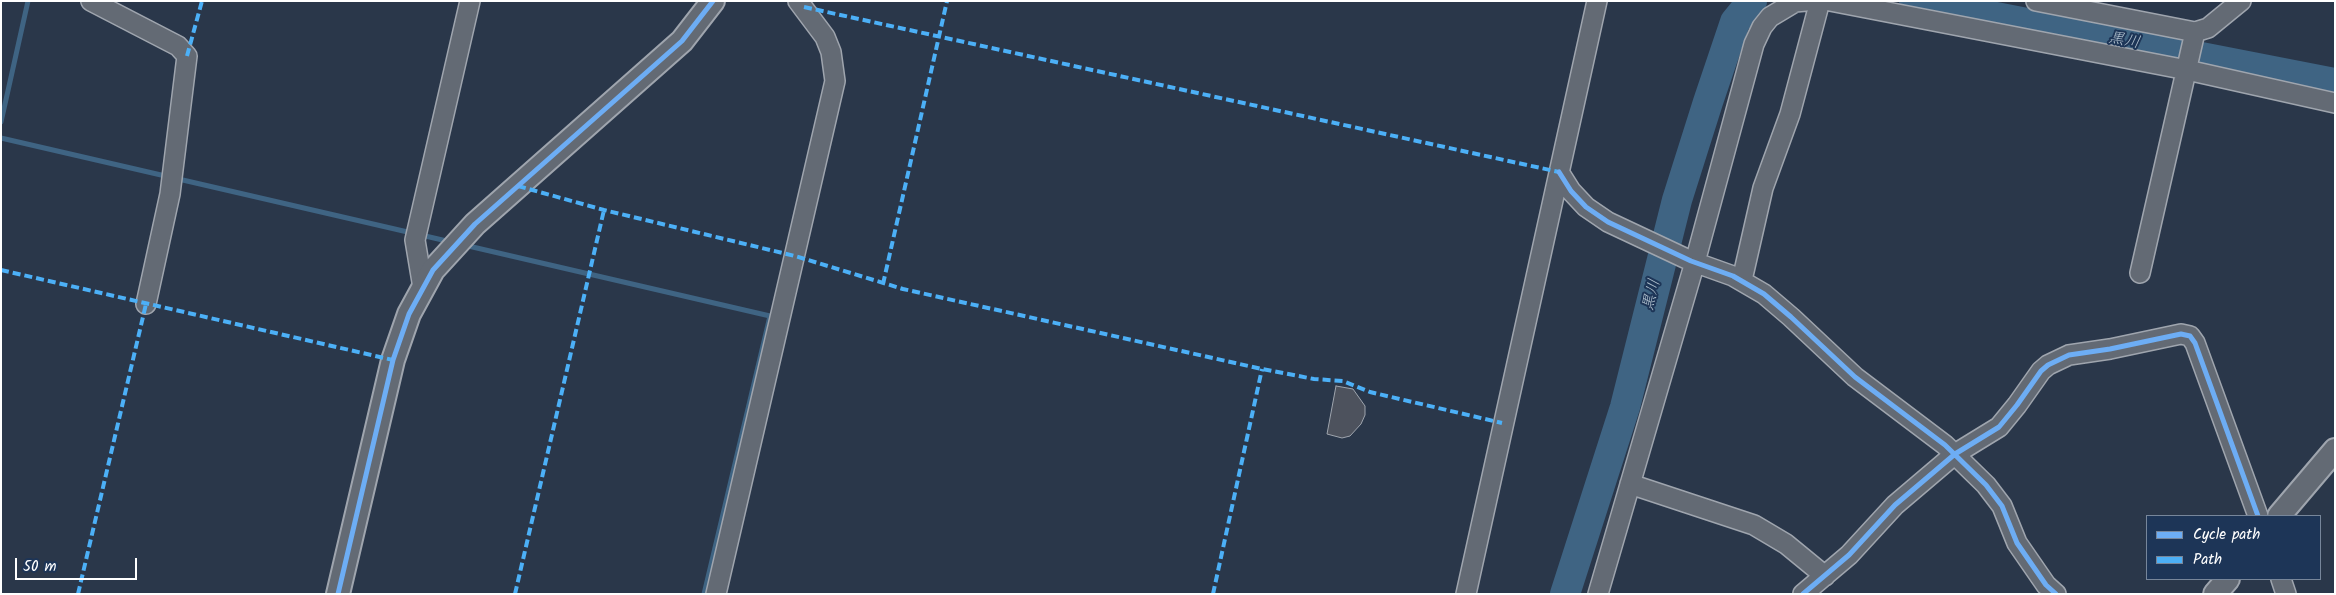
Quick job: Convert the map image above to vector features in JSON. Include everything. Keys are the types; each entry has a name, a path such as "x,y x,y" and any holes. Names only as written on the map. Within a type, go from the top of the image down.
{"street":[{"path":"91,1 178,46 187,56 170,194 146,304"},
{"path":"423,288 415,240 470,1"},
{"path":"338,594 393,360 409,314 433,270 453,246 682,40 713,1"},
{"path":"716,594 835,82 832,52 824,37 798,1"},
{"path":"1466,594 1597,1"},
{"path":"1598,594 1754,44 1770,16 1795,2 1806,1"},
{"path":"1742,280 1763,188 1790,114 1820,1"},
{"path":"1830,1 2187,67 2335,103"},
{"path":"2036,1 2194,35 2208,28 2241,1"},
{"path":"2140,273 2194,35"},
{"path":"1559,172 1571,191 1586,207 1608,222 1693,261 1742,280 1791,316 1855,377 1955,454 1986,485 2002,506 2017,543 2046,585 2056,594"},
{"path":"1803,594 1849,554 1895,505 1955,454 1999,427 2041,371 2069,355 2110,350 2181,334 2190,336 2195,344 2258,515"},
{"path":"2280,515 2335,450"},
{"path":"1630,484 1754,525 1786,544 1825,576"},
{"path":"2216,594 2227,580"},
{"path":"2281,580 2286,594"}],"building":[{"path":"1336,386 1353,389 1365,406 1365,415 1361,424 1350,436 1342,438 1327,434"}],"waterway":[{"path":"1,122 28,1"},
{"name":"黒川","path":"1565,594 1625,407 1677,200 1735,22 1752,1"},
{"name":"黒川","path":"1914,1 2335,83"},
{"path":"1,138 412,233"},
{"path":"421,235 451,242"},
{"path":"464,245 770,316 704,594"}],"marked path":[{"path":"187,56 202,1"},
{"path":"883,284 947,1"},
{"path":"804,7 1559,172"},
{"path":"518,186 604,210 795,256 903,289 1262,369 1314,379 1343,381 1370,392 1502,423"},
{"path":"515,594 604,210"},
{"path":"1,270 393,360"},
{"path":"78,594 146,304"},
{"path":"1213,594 1262,369"}],"cycle path":[{"path":"338,594 393,360 409,314 433,270 475,224 682,41 713,1"},
{"path":"1559,172 1571,191 1586,207 1608,222 1691,261 1733,276 1764,294 1855,377 1945,445 1986,485 2002,506 2017,543 2046,585 2056,594"},
{"path":"1803,594 1849,555 1895,505 1955,454 1999,427 2041,371 2048,365 2069,355 2110,349 2181,334 2190,336 2195,343 2258,515"}]}
